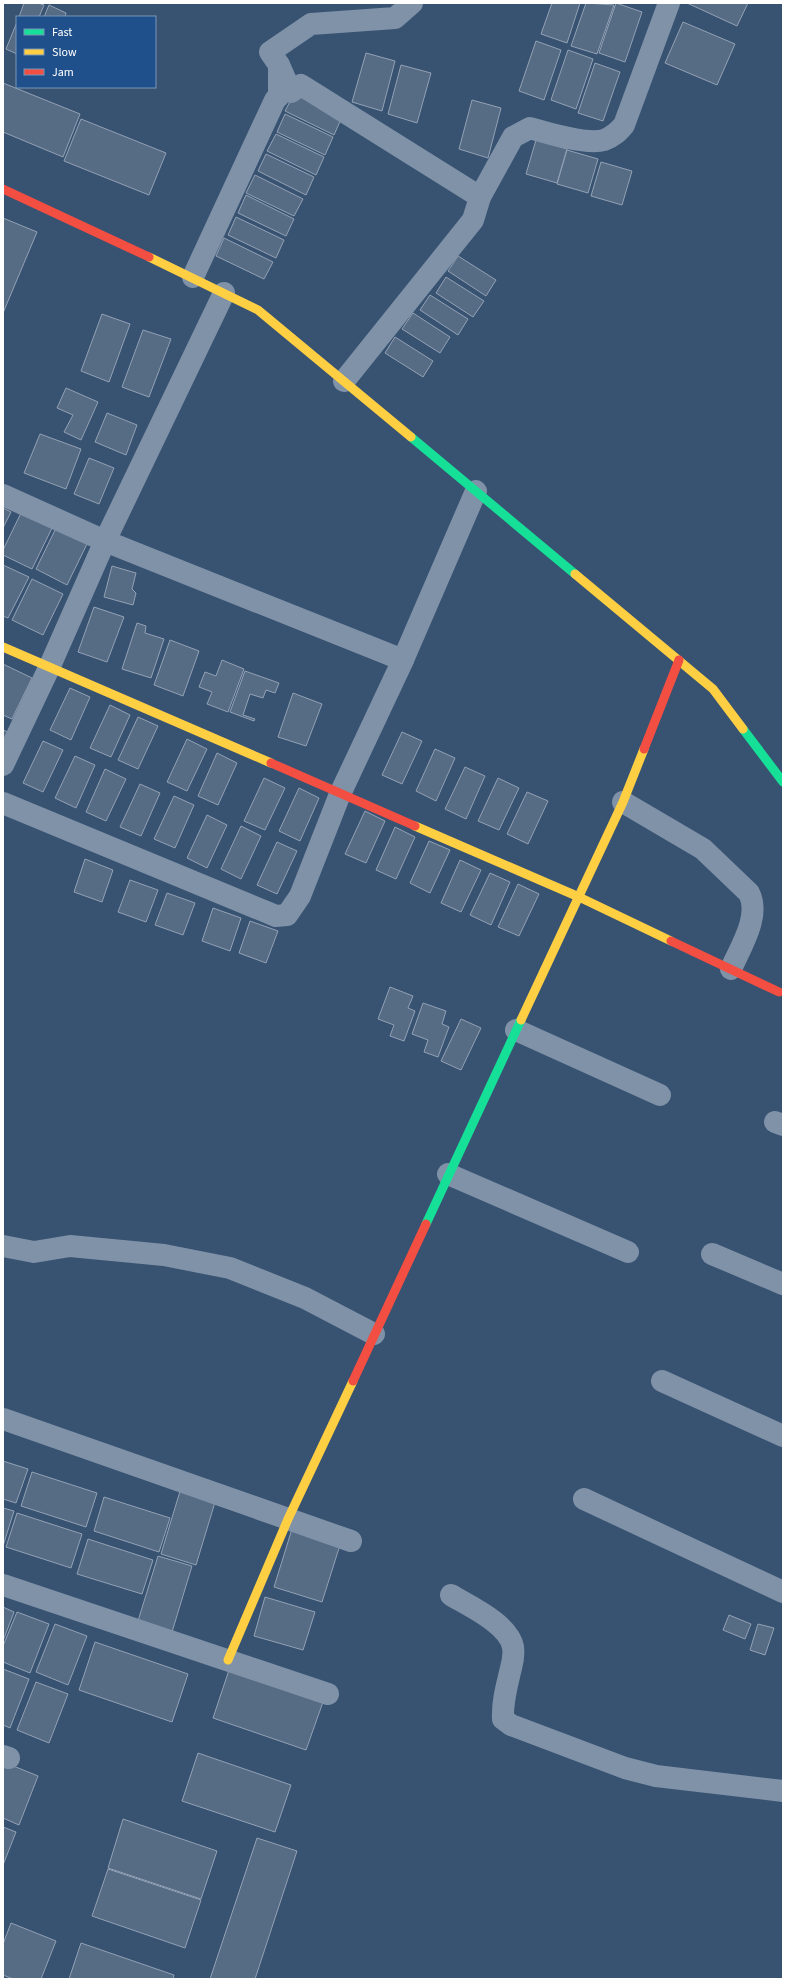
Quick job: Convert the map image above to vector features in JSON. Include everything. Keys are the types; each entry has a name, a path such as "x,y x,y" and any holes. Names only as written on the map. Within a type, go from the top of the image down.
{"street":[{"path":"412,3 395,18 311,24 270,52 279,65 291,92 301,85 480,196"},
{"path":"344,381 473,220 480,196 512,137 530,128 552,135 595,142 605,140 617,133 624,125 662,4"},
{"path":"193,277 275,100 279,96 279,65"},
{"path":"3,189 193,277 258,310 714,689 783,782"},
{"path":"3,765 49,668 104,541 224,293"},
{"path":"3,803 276,916 287,915 300,896 340,794 403,660 476,491"},
{"path":"3,495 104,541 403,660"},
{"path":"3,647 579,897 779,992"},
{"path":"228,1660 288,1519 623,802 679,660"},
{"path":"623,802 702,849 749,893 753,900 753,917 731,969"},
{"path":"516,1030 660,1095"},
{"path":"448,1174 628,1252"},
{"path":"3,1246 34,1252 70,1246 164,1256 230,1268 305,1298 374,1334"},
{"path":"712,1254 783,1284"},
{"path":"662,1381 783,1436"},
{"path":"3,1419 351,1541"},
{"path":"584,1499 783,1592"},
{"path":"3,1585 328,1694"},
{"path":"451,1595 491,1619 503,1630 513,1646 513,1660 502,1708 503,1719 511,1725 625,1768 656,1776 783,1792"}],"building":[{"path":"24,3 38,3 44,5 39,16 19,16"},
{"path":"552,3 580,3 567,43 541,34"},
{"path":"586,3 614,5 597,54 571,46"},
{"path":"616,3 642,12 625,62 599,53"},
{"path":"687,3 748,3 737,26"},
{"path":"49,5 66,13 65,16 44,16"},
{"path":"683,22 735,44 717,85 665,63"},
{"path":"16,24 16,54 6,49"},
{"path":"536,41 561,50 544,100 519,91"},
{"path":"568,50 593,59 576,109 551,100"},
{"path":"366,53 395,61 382,111 352,102"},
{"path":"595,63 620,72 603,121 578,113"},
{"path":"401,65 431,73 417,123 388,114"},
{"path":"3,83 80,114 63,157 3,132"},
{"path":"294,94 342,117 334,135 285,111"},
{"path":"472,100 501,108 488,158 459,149"},
{"path":"285,114 333,137 325,155 277,132"},
{"path":"81,119 166,153 149,195 64,161"},
{"path":"276,134 324,157 316,175 267,151"},
{"path":"536,140 567,149 557,183 526,174"},
{"path":"567,150 598,159 588,193 557,184"},
{"path":"266,154 314,177 306,195 258,171"},
{"path":"601,162 632,171 622,205 591,196"},
{"path":"255,175 303,199 294,216 246,193"},
{"path":"246,195 294,219 286,236 238,213"},
{"path":"236,217 284,240 276,258 228,235"},
{"path":"3,218 37,232 3,313"},
{"path":"224,238 273,262 264,279 216,256"},
{"path":"458,256 496,280 486,296 448,271"},
{"path":"446,277 484,301 473,317 436,293"},
{"path":"430,295 468,319 458,335 420,310"},
{"path":"413,313 450,337 440,353 402,329"},
{"path":"102,314 130,324 109,382 81,371"},
{"path":"143,330 171,339 149,397 122,387"},
{"path":"395,337 433,361 423,377 385,353"},
{"path":"66,388 98,402 81,440 64,432 73,415 57,408"},
{"path":"107,413 137,425 126,455 95,442"},
{"path":"40,434 81,449 66,489 24,473"},
{"path":"89,458 114,468 99,504 74,494"},
{"path":"3,508 11,512 3,528"},
{"path":"21,513 52,528 32,569 3,555 3,550"},
{"path":"56,528 87,544 67,585 36,569"},
{"path":"3,565 29,577 8,618 3,616"},
{"path":"112,566 136,573 132,589 136,593 133,605 104,597"},
{"path":"32,579 63,594 43,635 12,620"},
{"path":"94,607 124,617 107,662 78,652"},
{"path":"137,623 146,626 145,633 164,639 151,678 122,669"},
{"path":"170,640 199,651 183,696 154,685"},
{"path":"222,660 244,669 228,712 207,704 212,692 199,687 205,672 216,676"},
{"path":"3,664 32,678 12,719 3,715"},
{"path":"245,671 279,683 275,693 266,690 263,698 250,694 243,715 255,719 254,721 230,712"},
{"path":"70,688 90,697 71,740 50,730"},
{"path":"293,693 322,704 306,746 278,737"},
{"path":"110,705 130,715 111,757 90,748"},
{"path":"138,717 158,726 138,769 118,760"},
{"path":"3,730 8,732 3,742"},
{"path":"402,732 422,741 402,784 382,775"},
{"path":"187,739 207,749 187,791 167,782"},
{"path":"43,741 63,750 43,792 23,783"},
{"path":"435,749 455,758 436,801 416,791"},
{"path":"217,753 237,763 218,805 198,796"},
{"path":"75,756 95,765 76,808 55,798"},
{"path":"465,767 485,776 466,819 445,809"},
{"path":"105,769 126,779 106,821 86,812"},
{"path":"264,778 285,788 265,830 244,821"},
{"path":"498,778 519,788 499,830 478,821"},
{"path":"140,784 160,793 141,836 120,827"},
{"path":"299,788 319,798 300,841 279,831"},
{"path":"527,792 548,801 528,844 507,834"},
{"path":"174,796 194,805 175,848 154,839"},
{"path":"365,811 385,821 366,863 345,854"},
{"path":"207,815 227,825 207,868 187,858"},
{"path":"241,826 261,836 241,879 221,869"},
{"path":"395,827 415,837 396,879 376,870"},
{"path":"429,841 450,850 430,893 410,883"},
{"path":"277,842 297,851 277,894 257,885"},
{"path":"85,859 113,870 102,902 74,892"},
{"path":"460,860 481,870 461,912 441,903"},
{"path":"490,873 510,882 491,925 470,915"},
{"path":"130,880 158,890 146,922 118,912"},
{"path":"518,884 539,894 519,936 498,927"},
{"path":"167,893 195,903 183,935 155,925"},
{"path":"213,908 241,918 230,951 202,941"},
{"path":"250,921 278,931 266,963 239,953"},
{"path":"390,987 413,996 408,1008 415,1011 404,1041 390,1036 394,1025 378,1019"},
{"path":"423,1003 446,1011 442,1024 449,1027 438,1057 424,1052 428,1040 412,1034"},
{"path":"461,1019 481,1028 461,1070 441,1061"},
{"path":"3,1461 28,1469 16,1503 3,1499"},
{"path":"32,1472 97,1493 86,1527 21,1506"},
{"path":"181,1488 216,1499 196,1565 161,1554"},
{"path":"104,1497 170,1518 159,1552 94,1531"},
{"path":"3,1508 14,1511 3,1546"},
{"path":"17,1513 82,1534 71,1568 6,1547"},
{"path":"292,1529 340,1545 322,1602 274,1587"},
{"path":"88,1539 153,1560 142,1594 77,1574"},
{"path":"158,1556 192,1566 172,1632 138,1621"},
{"path":"265,1597 315,1612 303,1650 254,1636"},
{"path":"3,1607 14,1612 3,1641"},
{"path":"17,1612 49,1624 30,1673 3,1662 3,1646"},
{"path":"729,1615 751,1624 745,1639 723,1630"},
{"path":"55,1624 87,1636 68,1685 36,1672"},
{"path":"758,1624 774,1628 765,1655 750,1650"},
{"path":"95,1642 188,1674 172,1722 79,1690"},
{"path":"3,1669 29,1679 10,1728 3,1725"},
{"path":"229,1670 323,1702 306,1750 213,1718"},
{"path":"36,1682 68,1694 49,1743 17,1730"},
{"path":"198,1753 291,1785 275,1832 182,1801"},
{"path":"6,1763 38,1776 19,1825 3,1818 3,1770"},
{"path":"123,1819 217,1851 201,1899 108,1868"},
{"path":"3,1827 16,1832 3,1865"},
{"path":"257,1838 297,1851 255,1979 210,1979"},
{"path":"108,1869 201,1900 185,1948 92,1916"},
{"path":"11,1923 56,1941 41,1979 13,1979 3,1975 3,1944"},
{"path":"81,1943 174,1975 173,1979 69,1979"}],"traffic: fast":[{"path":"411,437 575,574"},
{"path":"743,729 783,782"},
{"path":"426,1224 521,1020"}],"traffic: slow":[{"path":"149,257 258,310 411,437"},
{"path":"575,574 713,689 743,729"},
{"path":"3,647 271,763"},
{"path":"521,1020 623,802 644,749"},
{"path":"415,826 579,897 671,941"},
{"path":"228,1660 288,1519 353,1381"}],"traffic: jam":[{"path":"3,189 149,257"},
{"path":"644,749 679,660"},
{"path":"271,763 415,826"},
{"path":"671,941 779,992"},
{"path":"353,1381 426,1224"}]}
